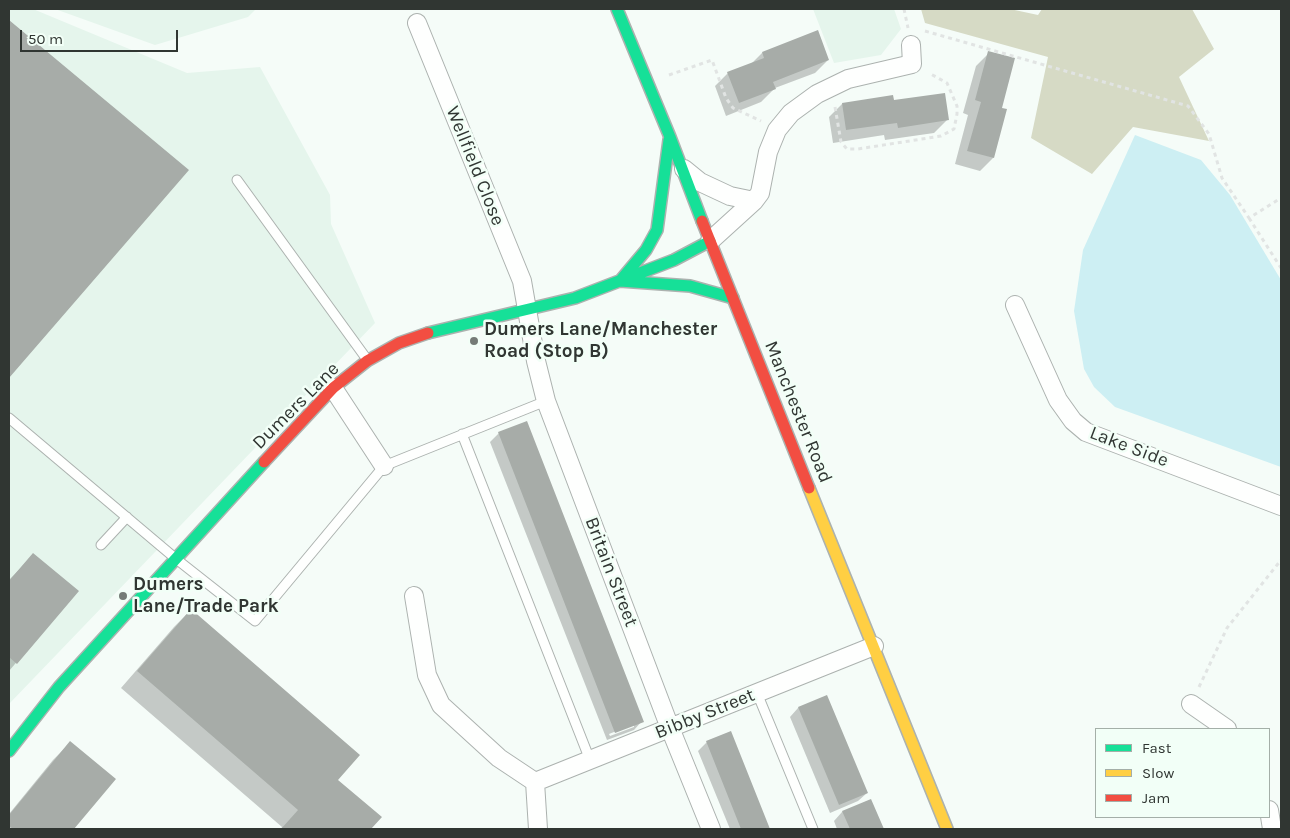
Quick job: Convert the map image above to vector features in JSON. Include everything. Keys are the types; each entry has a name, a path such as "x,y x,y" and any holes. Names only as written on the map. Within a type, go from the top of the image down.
{"main road":[{"name":"Manchester Road","path":"617,9 947,829"},
{"path":"620,281 646,250 657,230 670,137"},
{"name":"Dumers Lane","path":"9,751 59,687 175,558 333,388 367,360 398,343 437,330 574,298 684,256 710,241"},
{"path":"620,281 690,286 733,298"}],"street":[{"name":"Wellfield Close","path":"416,22 522,281 528,310"},
{"path":"710,241 754,201 760,193 768,152 777,130 791,113 818,94 848,79 912,64 911,45"},
{"path":"680,166 700,182 735,198 754,201"},
{"name":"Lake Side","path":"1015,306 1058,400 1073,422 1086,432 1281,506"},
{"name":"Britain Street","path":"528,310 536,361 546,401 670,728 711,829"},
{"path":"333,388 384,466"},
{"path":"414,596 427,675 441,704 499,758 535,782 538,829"},
{"name":"Bibby Street","path":"535,782 874,646"},
{"path":"1191,704 1226,728"},
{"path":"1270,816 1272,829"}],"lane":[{"path":"236,180 367,360"},
{"path":"9,418 175,558 255,622 384,466 546,401"},
{"path":"462,434 590,760"},
{"path":"101,545 126,517"},
{"path":"757,693 813,829"}],"path":[{"path":"908,26 1188,106 1209,134 1222,178 1281,268"},
{"path":"647,82 712,60 726,98 733,108 777,130"},
{"path":"832,87 841,142 847,149 858,149 941,136 954,129 958,114 957,106 947,83 912,64"},
{"path":"1249,218 1281,198"},
{"path":"1191,704 1227,628 1281,560"}],"shaded area":[{"path":"9,9 33,9 187,73 260,67 330,195 331,224 375,323 9,704"},
{"path":"55,9 256,9 248,17 155,45"},
{"path":"813,9 894,9 901,29 881,55 834,63"}],"green space":[{"path":"921,9 1010,9 1038,15 1042,9 1192,9 1214,49 1179,77 1209,141 1133,127 1092,174 1031,138 1048,57 925,23"}],"water":[{"path":"1135,135 1201,160 1230,195 1281,280 1281,467 1115,407 1094,387 1084,369 1074,311 1083,250"}],"building":[{"path":"9,20 189,170 9,378"},
{"path":"818,30 829,60 773,82 776,89 739,103 727,72 764,58 762,52"},
{"path":"988,51 1015,58 1002,108 1007,109 994,158 967,151 981,102 975,100"},
{"path":"945,93 949,120 898,128 897,123 846,130 842,103 893,95 894,100"},
{"path":"527,421 644,722 615,733 498,432"},
{"path":"33,553 79,591 17,664 9,657 9,581"},
{"path":"191,609 360,755 338,780 382,817 371,829 281,829 298,810 137,671"},
{"path":"827,695 868,793 839,805 798,707"},
{"path":"731,731 770,829 741,829 706,741"},
{"path":"70,741 116,779 74,829 13,829 9,826 9,815"},
{"path":"871,799 884,829 850,829 842,811"}],"traffic: fast":[{"path":"617,9 670,137 702,221"},
{"path":"620,281 646,250 657,230 669,140"},
{"path":"428,333 575,298 674,260 710,241"},
{"path":"620,281 690,286 733,298"},
{"path":"9,751 59,687 264,462"}],"traffic: slow":[{"path":"809,488 947,829"}],"traffic: jam":[{"path":"702,221 809,488"},
{"path":"264,462 333,388 367,361 399,343 428,333"}],"place":[{"name":"Dumers Lane/Manchester Road (Stop B)","path":"474,341"},
{"name":"Dumers Lane/Trade Park","path":"123,596"}]}
